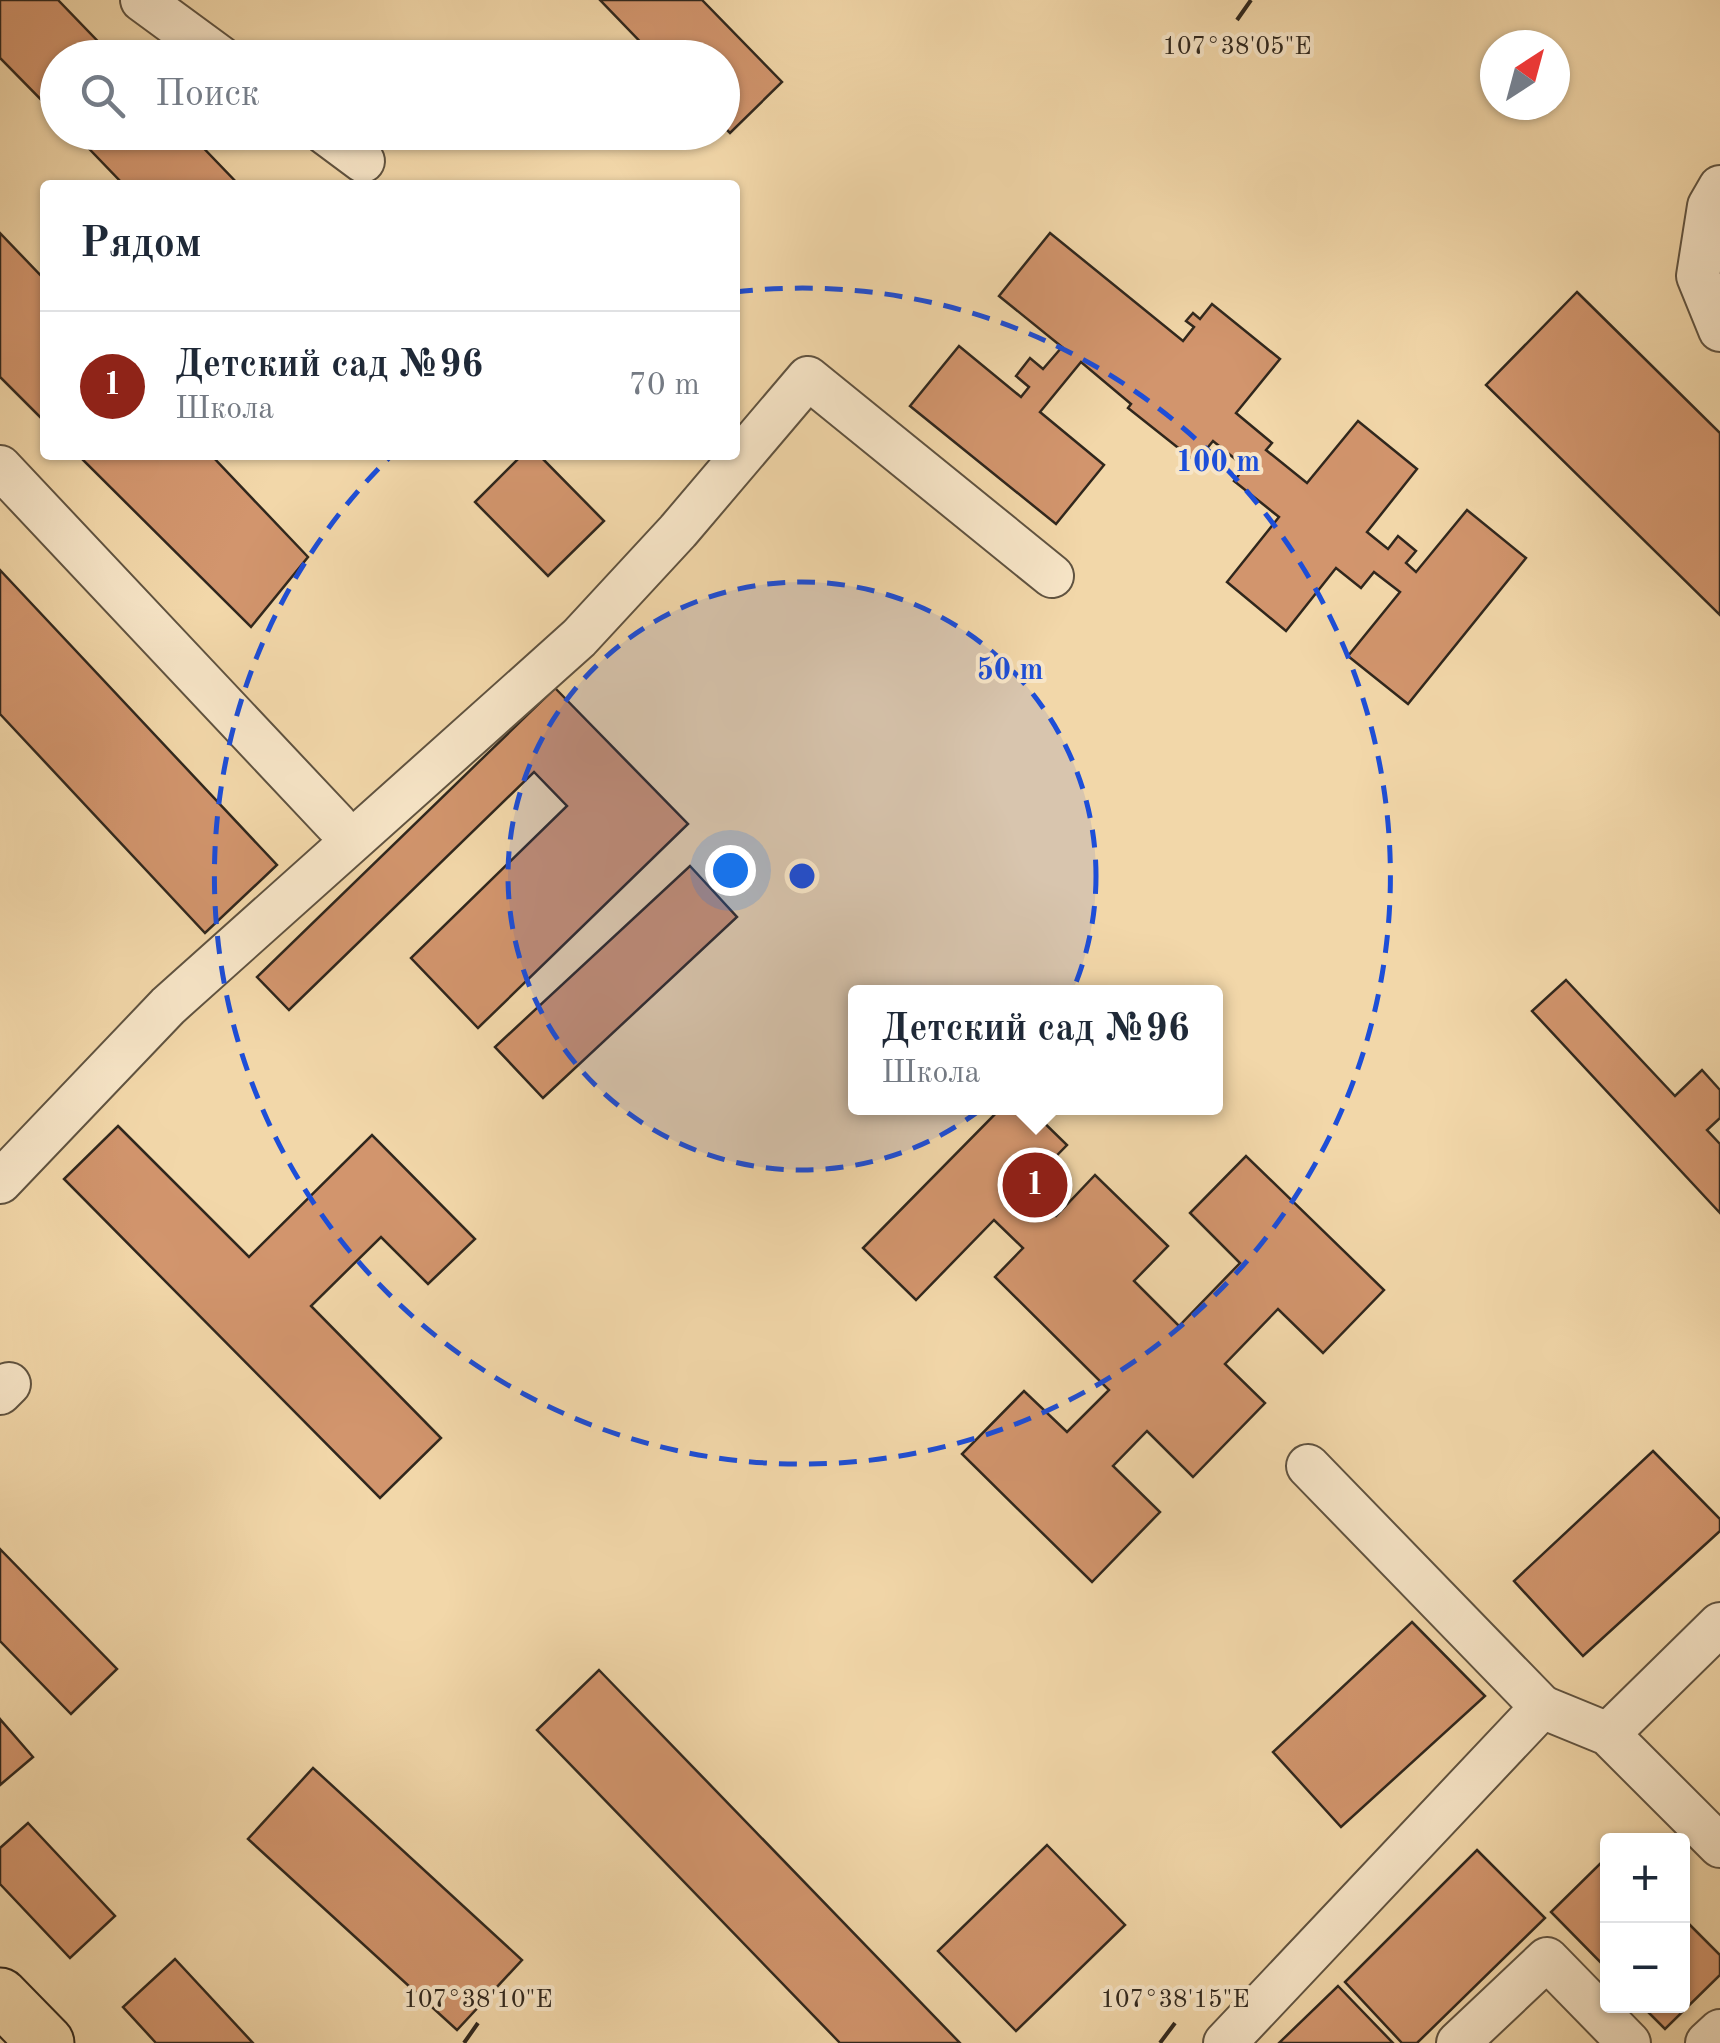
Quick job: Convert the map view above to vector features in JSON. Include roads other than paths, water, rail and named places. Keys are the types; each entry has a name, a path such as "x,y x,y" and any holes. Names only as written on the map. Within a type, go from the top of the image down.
{"lane":[{"path":"142,0 196,40"},
{"path":"349,150 364,161"},
{"path":"1720,187 1708,206 1698,276 1720,330"},
{"path":"740,459 808,378 1052,576"},
{"path":"6,1165 168,1006 580,638 739,460"},
{"path":"0,467 336,824"},
{"path":"1308,1466 1542,1707 1608,1734 1720,1846"},
{"path":"1608,1734 1720,1624"},
{"path":"1225,2043 1542,1707"},
{"path":"1458,2043 1547,1959 1629,2043"},
{"path":"1707,2043 1720,2031"}],"place":[{"name":"Детский сад №96","path":"1035,1185"}]}
